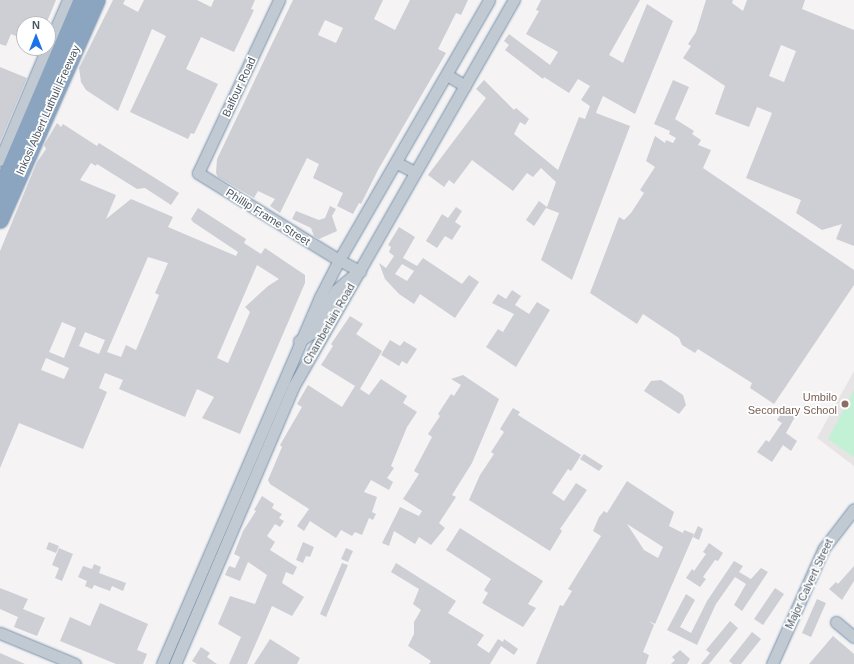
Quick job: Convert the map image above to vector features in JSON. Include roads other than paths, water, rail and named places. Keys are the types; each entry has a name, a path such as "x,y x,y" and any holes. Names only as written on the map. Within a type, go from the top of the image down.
{"highway":[{"name":"Inkosi Albert Luthuli Freeway","path":"0,192 82,0"},
{"name":"Inkosi Albert Luthuli Freeway","path":"0,220 97,0"}],"street":[{"path":"56,28 68,0"},
{"name":"Balfour Road","path":"198,173 279,0"},
{"name":"Chamberlain Road","path":"162,664 292,359 338,260 397,163 489,0"},
{"name":"Chamberlain Road","path":"179,661 281,412 305,364 360,271 514,0"},
{"path":"0,160 44,56"},
{"path":"447,75 465,86"},
{"path":"397,163 415,172"},
{"name":"Phillip Frame Street","path":"198,173 338,260 360,271"},
{"path":"300,341 312,333 336,290 360,271"},
{"path":"292,359 305,364"},
{"name":"Major Calvert Street","path":"772,664 824,548 854,509"},
{"path":"836,622 854,637"},
{"path":"0,633 75,664"}],"place":[{"name":"Umbilo Secondary School","path":"845,404"}]}
